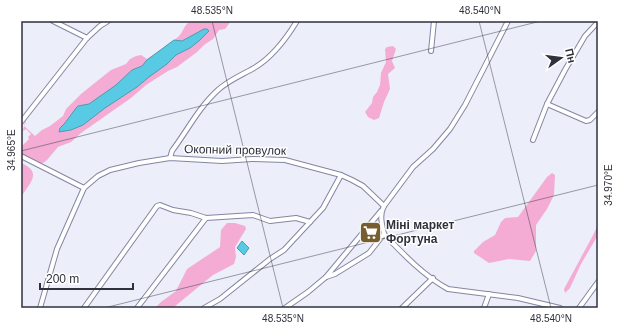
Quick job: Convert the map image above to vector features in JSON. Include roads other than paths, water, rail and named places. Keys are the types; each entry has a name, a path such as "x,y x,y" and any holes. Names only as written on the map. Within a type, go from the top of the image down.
{"street":[{"path":"53,21 87,38"},
{"path":"21,122 87,38 108,21"},
{"path":"170,158 172,151 199,112 218,90 245,72 254,68 272,54 288,36 297,21"},
{"path":"431,51 434,21"},
{"path":"286,308 326,277 382,210 413,167 433,149 450,129 465,105 508,21"},
{"path":"533,140 547,104 584,36 598,22"},
{"path":"547,104 586,121 590,120 598,112"},
{"path":"21,156 84,188 57,249 40,308"},
{"name":"Окопний провулок","path":"84,188 98,176 110,170 140,162 170,158 222,161 252,159 285,160 341,175 363,186 384,206"},
{"path":"204,308 220,299 270,259 284,250 322,208 341,175"},
{"path":"84,308 157,206 160,205 173,210 183,211 206,218 253,215 270,221 296,218 310,222"},
{"path":"382,210 381,222 384,234 433,278 448,289 518,298 560,308"},
{"path":"137,308 206,218"},
{"path":"326,277 335,274 369,253 384,234"},
{"path":"402,308 433,278"},
{"path":"580,308 598,282"},
{"path":"484,308 489,294"}],"water":[{"path":"204,29 209,31 200,40 190,48 176,55 167,64 137,87 105,108 83,125 71,130 59,132 60,128 78,106 89,104 116,85 132,70 142,66 147,60 174,40 182,41"},
{"path":"242,241 249,248 244,255 237,248"}],"place":[{"name":"Міні маркет Фортуна","path":"371,232"}]}
